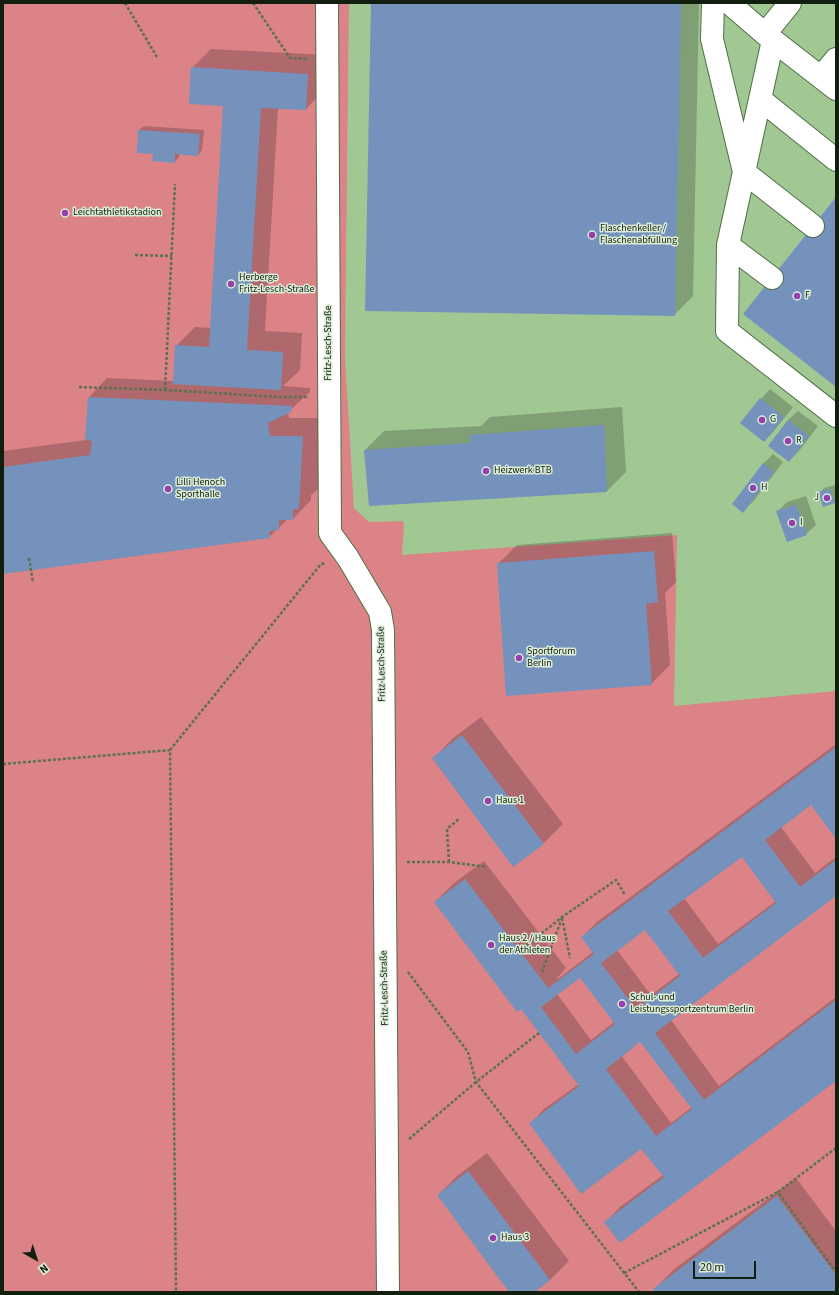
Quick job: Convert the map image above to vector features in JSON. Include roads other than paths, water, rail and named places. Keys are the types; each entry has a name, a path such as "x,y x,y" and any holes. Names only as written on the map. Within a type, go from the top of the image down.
{"street":[{"name":"Fritz-Lesch-Straße","path":"327,3 330,533 348,558 380,612 383,630 388,1292"},
{"path":"713,3 712,39 744,172 813,226"},
{"path":"790,3 769,37 760,99 728,245 728,331 836,416"},
{"path":"736,5 769,37 829,83 836,59"},
{"path":"760,99 836,160"},
{"path":"728,245 772,278"}],"place":[{"name":"Leichtathletikstadion","path":"65,213"},
{"name":"Flaschenkeller / Flaschenabfüllung","path":"592,235"},
{"name":"Herberge Fritz-Lesch-Straße","path":"231,284"},
{"name":"F","path":"797,296"},
{"name":"G","path":"762,420"},
{"name":"R","path":"788,441"},
{"name":"Heizwerk BTB","path":"486,471"},
{"name":"H","path":"753,488"},
{"name":"Lilli Henoch Sporthalle","path":"168,489"},
{"name":"J","path":"827,498"},
{"name":"I","path":"792,523"},
{"name":"Sportforum Berlin","path":"519,658"},
{"name":"Haus 1","path":"488,801"},
{"name":"Haus 2 / Haus der Athleten","path":"491,945"},
{"name":"Schul- und Leistungssportzentrum Berlin","path":"622,1004"},
{"name":"Haus 3","path":"493,1238"}]}
